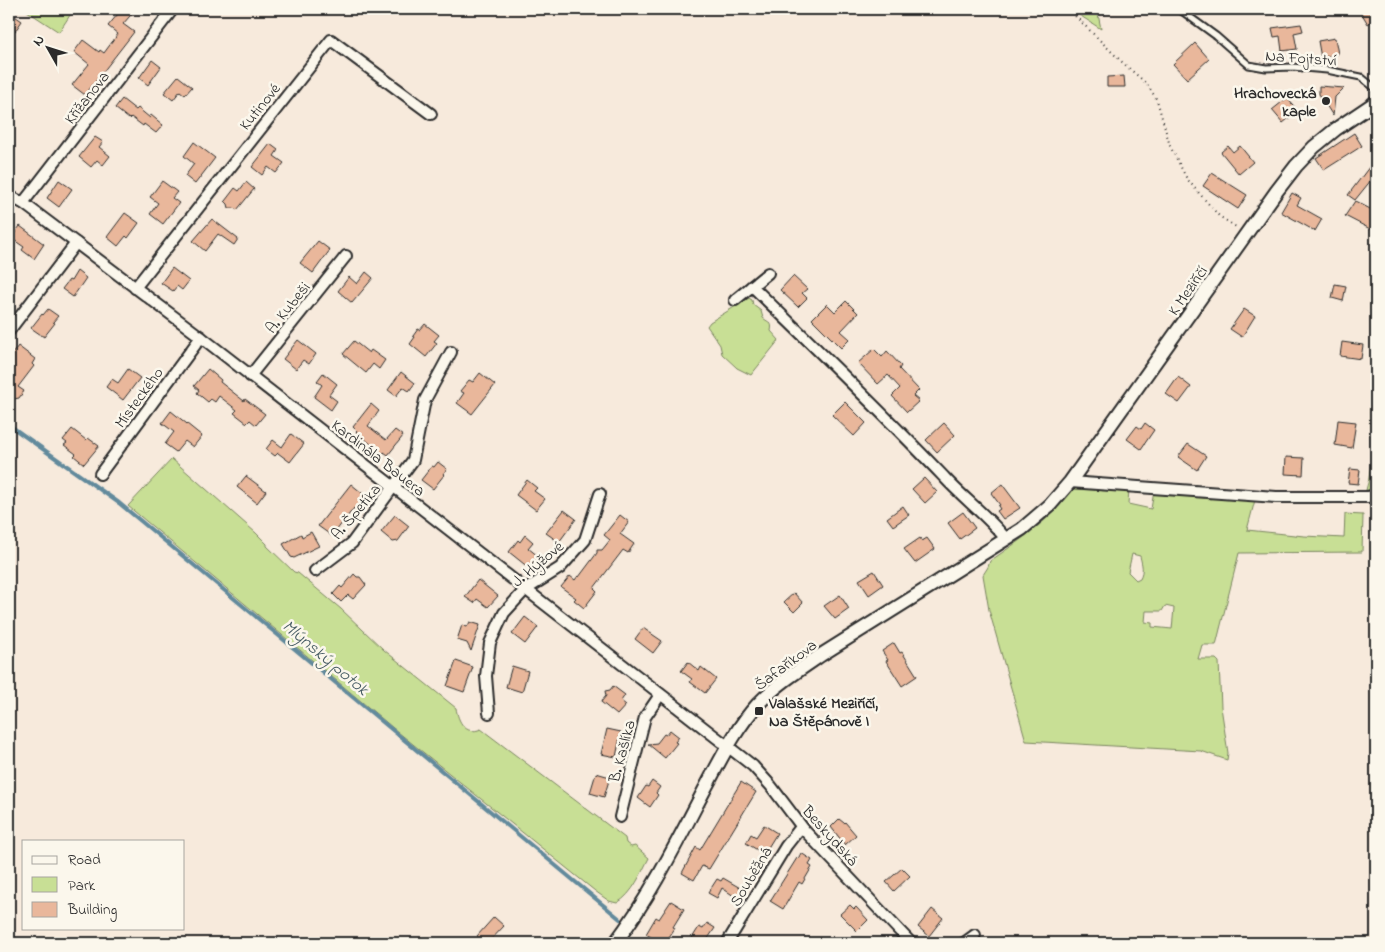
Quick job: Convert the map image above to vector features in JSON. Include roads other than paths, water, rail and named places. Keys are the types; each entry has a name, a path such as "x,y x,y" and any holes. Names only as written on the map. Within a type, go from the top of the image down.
{"street":[{"name":"Křižanova","path":"23,203 173,9"},
{"name":"Kutinové","path":"135,288 331,40 431,114"},
{"name":"K Meziříčí","path":"1040,514 1070,482 1276,192 1304,157 1336,129 1376,102"},
{"name":"Kardinála Bauera","path":"9,196 23,203 201,337 728,748"},
{"path":"9,331 76,243"},
{"name":"A. Kubeši","path":"250,376 346,256"},
{"path":"735,300 768,273"},
{"path":"752,286 897,427 953,487 998,529 1006,539"},
{"name":"Místeckého","path":"100,474 201,337"},
{"name":"A. Špetíka","path":"315,571 352,543 413,460 425,400 451,352"},
{"path":"1070,482 1276,497 1368,497 1376,495"},
{"name":"J. Hýžové","path":"489,713 486,676 490,643 504,613 525,590 560,568 585,540 600,494"},
{"name":"Šafaříkova","path":"615,943 659,873 739,729 757,705 779,684 1022,529 1040,514"},
{"name":"B. Kašlíka","path":"620,817 645,717 660,695"},
{"name":"Beskydská","path":"728,748 761,774 801,827 911,943"},
{"name":"Souběžná","path":"727,943 786,846 801,827"},
{"path":"964,943 975,936"}],"lane":[{"name":"Na Fojtství","path":"1179,9 1216,36 1249,65 1266,68 1292,67 1327,70 1362,77 1376,89"}],"waterway":[{"name":"Mlýnský potok","path":"9,425 119,503 620,919"}],"place":[{"name":"Hrachovecká kaple","path":"1326,101"},
{"name":"Valašské Meziříčí, Na Štěpánově I","path":"759,711"}]}
